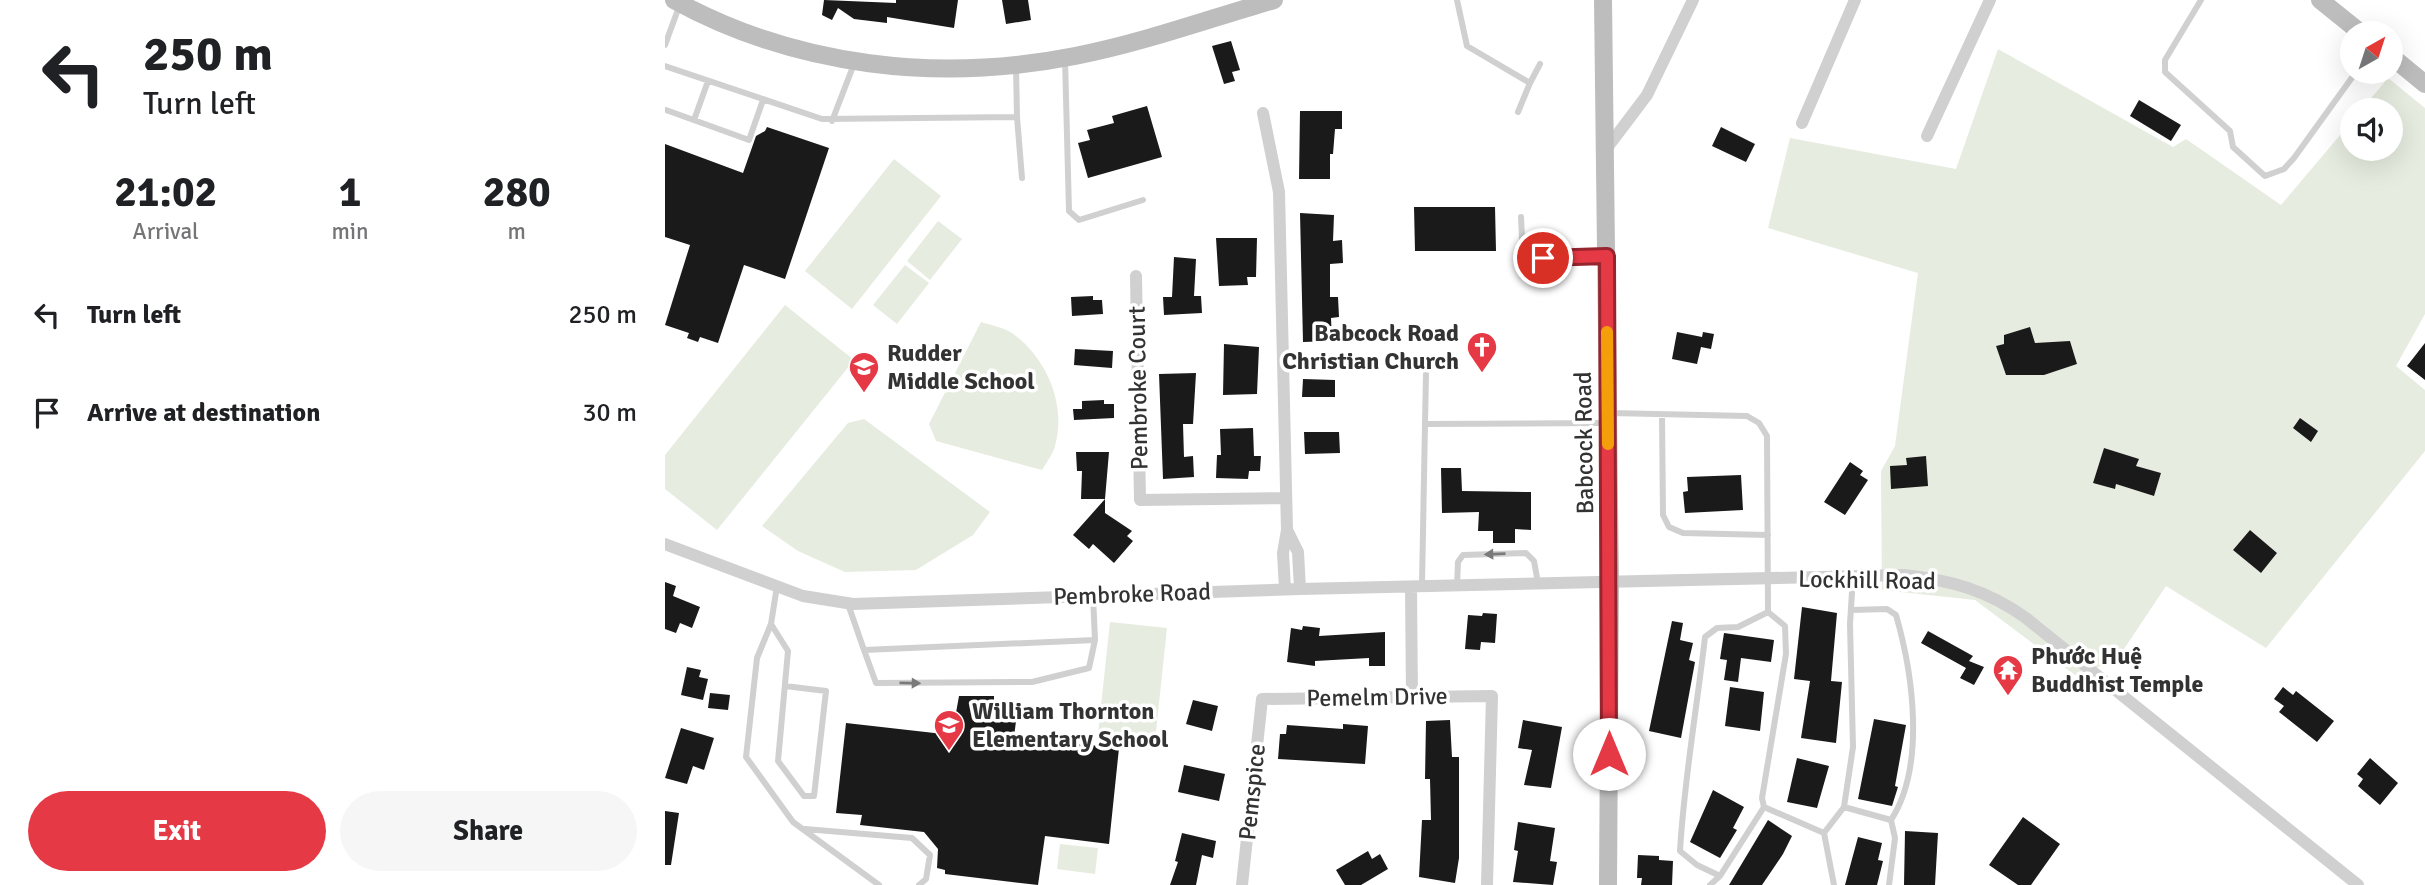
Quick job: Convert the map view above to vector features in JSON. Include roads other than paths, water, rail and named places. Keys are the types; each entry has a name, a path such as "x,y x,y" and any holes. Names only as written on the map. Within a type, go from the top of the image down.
{"main road":[{"path":"677,2 766,40 855,62 956,70 1065,58 1274,0"},
{"name":"Babcock Road","path":"1603,0 1610,583 1608,885"},
{"path":"2320,0 2346,21"},
{"path":"2403,65 2423,79"}],"street":[{"path":"1604,152 1647,95 1693,0"},
{"path":"1802,123 1855,0"},
{"path":"1927,136 1990,0"},
{"path":"1263,113 1279,192 1287,530 1283,553 1285,589"},
{"name":"Pembroke Court","path":"1136,276 1140,500 1285,498"},
{"path":"1287,530 1298,552 1300,589"},
{"name":"Pembroke Road","path":"665,544 825,602 848,604 1285,589 1610,583"},
{"name":"Lockhill Road","path":"1610,583 1904,575 1959,583 2012,608 2358,885"},
{"path":"1412,697 1417,587"},
{"name":"Pemelm Drive","path":"1262,699 1492,696 1487,885"},
{"name":"Pemspice","path":"1241,885 1262,699"}],"lane":[{"path":"1457,0 1467,46 1531,83"},
{"path":"2201,0 2165,60 2165,72 2177,87 2230,131 2233,147 2265,176 2284,169 2294,158 2347,84"},
{"path":"665,45 677,2"},
{"path":"1065,58 1069,211 1079,220 1143,200"},
{"path":"832,121 855,62"},
{"path":"1518,112 1540,64"},
{"path":"1016,65 1022,178"},
{"path":"665,66 832,121 1017,117"},
{"path":"694,120 708,81"},
{"path":"666,110 749,140 763,100"},
{"path":"1521,217 1523,259 1607,256"},
{"path":"1417,587 1426,374"},
{"path":"1662,415 1663,514 1669,527 1683,533 1768,535"},
{"path":"1425,424 1662,415 1747,416 1759,423 1767,436 1768,612"},
{"path":"1457,586 1458,562 1463,555 1527,553 1534,561 1538,583"},
{"path":"1834,885 1824,833 1844,807 1853,747 1850,610 1853,576"},
{"path":"777,586 771,624 757,658 746,757 793,822 879,885"},
{"path":"848,604 876,683 996,684 1033,682 1089,668 1095,640 1093,596"},
{"path":"1850,610 1887,609 1896,615 1903,638 1914,738 1901,805 1891,820 1895,838 1889,885"},
{"path":"1710,885 1720,876 1764,807 1762,798 1786,654 1785,626 1768,612"},
{"path":"1720,876 1697,865 1680,851 1683,801 1694,741 1705,637 1717,628 1738,627 1768,612"},
{"path":"771,624 788,651 778,761 804,796 814,796 826,691 785,686"},
{"path":"864,650 1095,640"},
{"path":"1764,807 1824,833"},
{"path":"1844,807 1891,820"},
{"path":"803,829 912,838 930,855 926,879 919,885"}],"place":[{"name":"Babcock Road Christian Church","path":"1482,374"},
{"name":"Rudder Middle School","path":"864,394"},
{"name":"Phước Huệ Buddhist Temple","path":"2008,697"},
{"name":"William Thornton Elementary School","path":"949,752"}]}
